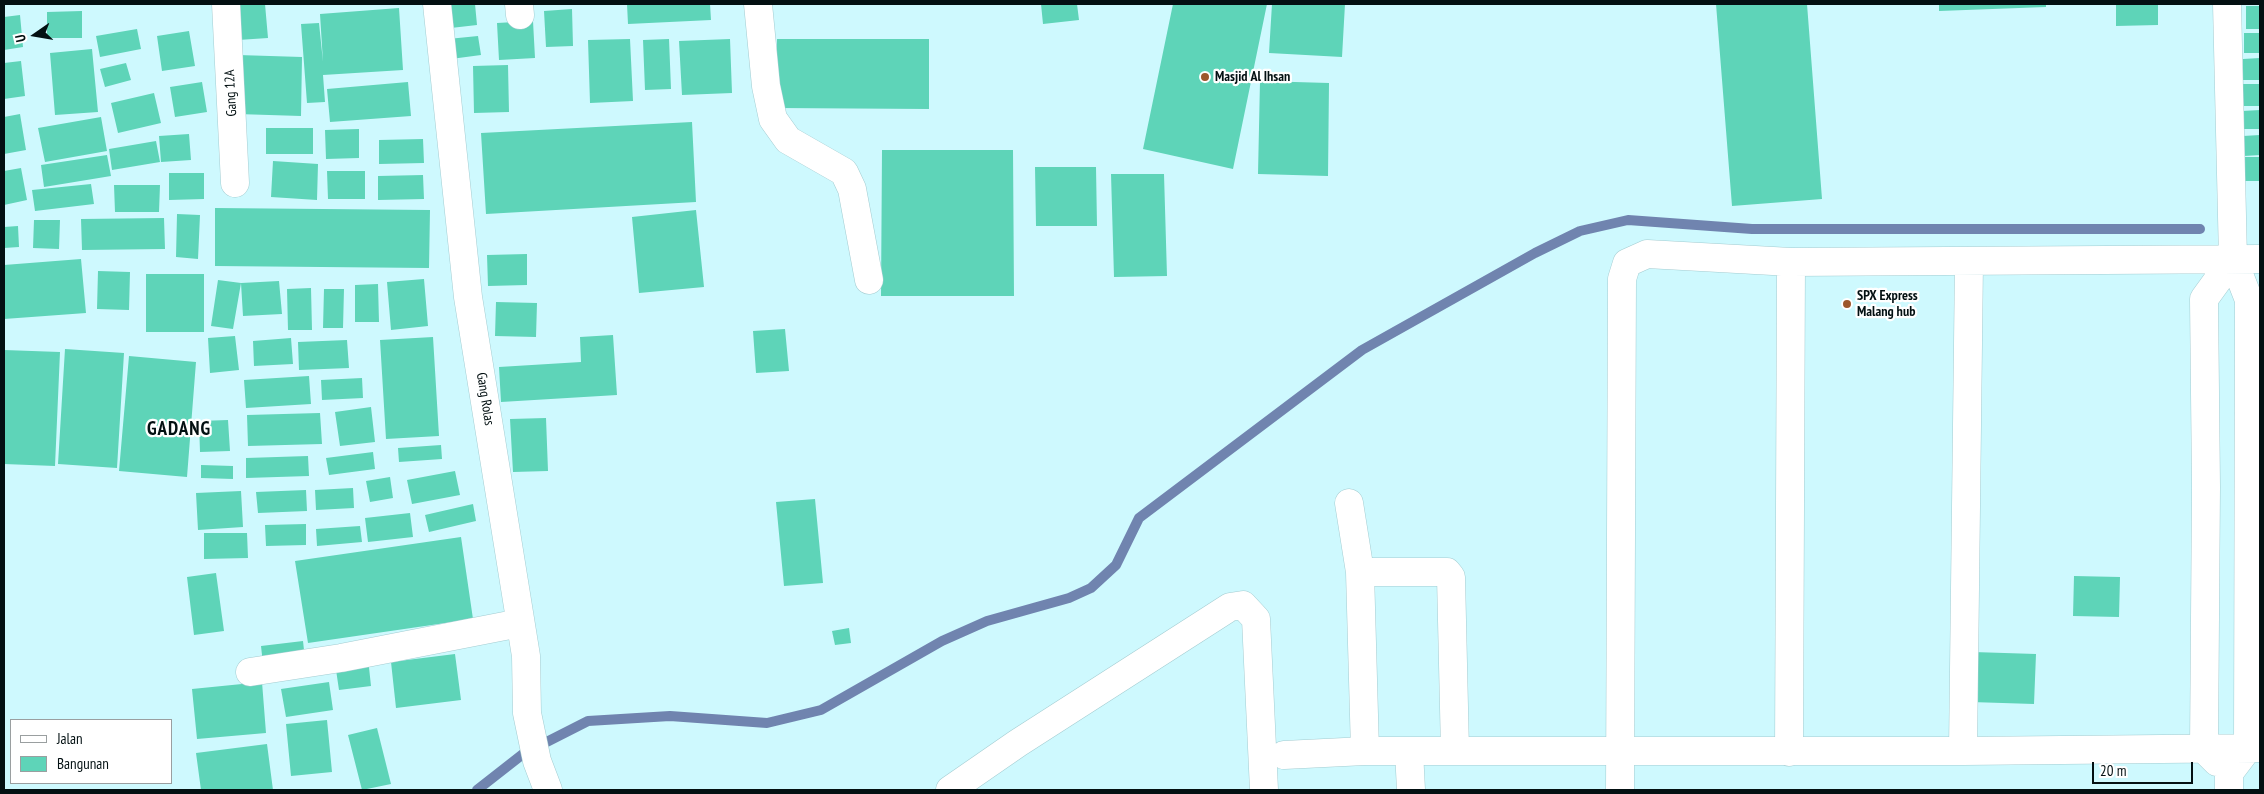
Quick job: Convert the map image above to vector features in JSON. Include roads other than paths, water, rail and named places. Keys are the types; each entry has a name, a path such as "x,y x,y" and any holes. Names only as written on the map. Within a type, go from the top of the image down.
{"street":[{"name":"Gang 12A","path":"226,4 235,183"},
{"name":"Gang Rolas","path":"437,4 468,297 526,656 527,713 534,749 548,790"},
{"path":"758,4 766,86 773,119 788,140 844,172 852,189 869,280"},
{"path":"2227,4 2233,259 2249,300 2247,487 2254,748 2229,782 2204,749 2206,487 2204,299 2233,259"},
{"path":"1620,790 1622,279 1627,263 1646,254 1791,262 2260,259"},
{"path":"1789,752 1791,262"},
{"path":"1963,751 1970,262"},
{"path":"2206,487 2247,487"},
{"path":"1349,503 1360,572 1365,751"},
{"path":"1360,572 1448,572 1452,577 1455,750"},
{"path":"950,790 1018,743 1230,607 1243,605 1256,619 1264,790"},
{"path":"250,672 342,658 520,623"},
{"path":"1284,755 1365,751 1455,750 1789,752 2254,748"},
{"path":"1409,751 1411,790"}],"waterway":[{"path":"477,790 523,754 588,721 670,716 767,723 821,710 942,641 987,621 1069,598 1091,588 1116,565 1139,518 1362,350 1535,253 1580,231 1628,220 1752,229 2200,229"}],"place":[{"name":"Masjid Al Ihsan","path":"1205,77"},
{"name":"SPX Express Malang hub","path":"1847,304"}],"district":[{"name":"GADANG","path":"179,430"}]}
